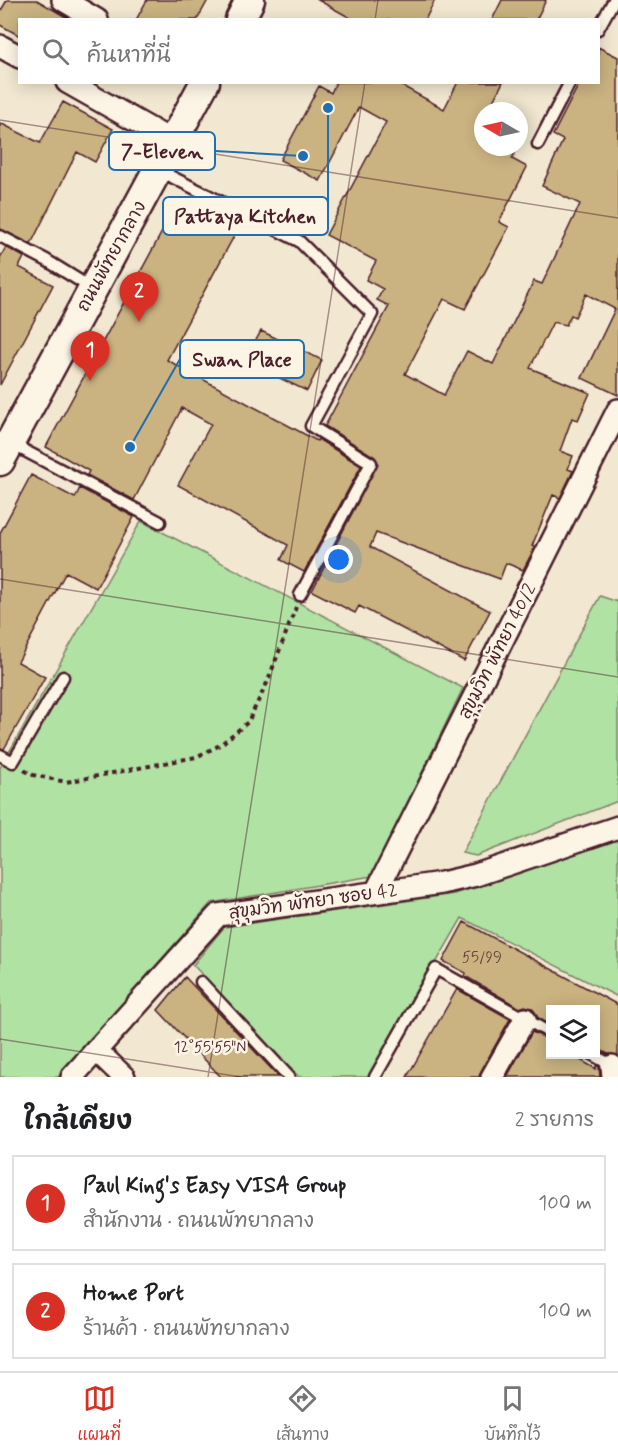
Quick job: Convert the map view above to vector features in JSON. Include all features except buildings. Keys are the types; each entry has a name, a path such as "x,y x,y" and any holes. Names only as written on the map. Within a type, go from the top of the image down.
{"main road":[{"path":"241,18 250,0"},
{"name":"ถนนพัทยากลาง","path":"3,447 93,289 204,84"}],"street":[{"path":"63,0 94,18"},
{"path":"0,46 18,56"},
{"path":"71,84 173,142"},
{"name":"สุขุมวิท พัทยา 40/2","path":"376,892 618,410"},
{"name":"สุขุมวิท พัทยา ซอย 42","path":"72,1077 218,915 442,883 476,875 618,827"},
{"path":"492,1077 525,1019"},
{"path":"96,1050 124,1077"}],"lane":[{"path":"600,25 614,0"},
{"path":"538,144 569,84"},
{"path":"158,170 299,241 372,314 311,426 371,463 300,595"},
{"path":"0,236 46,260 93,289"},
{"path":"3,447 160,522"},
{"path":"0,755 13,762 63,677"},
{"path":"375,1077 436,969 546,1031"},
{"path":"201,982 289,1077"},
{"path":"598,1059 614,1070"}],"path":[{"path":"13,762 33,776 66,782 196,757 220,745 248,722 267,683 300,595"}],"green space":[{"path":"141,521 463,688 372,876 211,903 58,1077 0,1077 0,768"},
{"path":"600,596 618,602 618,801 476,856 462,853"},
{"path":"618,839 618,997 462,918 370,1077 299,1077 193,965 224,927 454,894"}],"place":[{"name":"Pattaya Kitchen","path":"328,108"},
{"name":"7-Eleven","path":"303,156"},
{"name":"Home Port","path":"139,322"},
{"name":"Paul King's Easy VISA Group","path":"90,381"},
{"name":"Swan Place","path":"130,447"}]}
